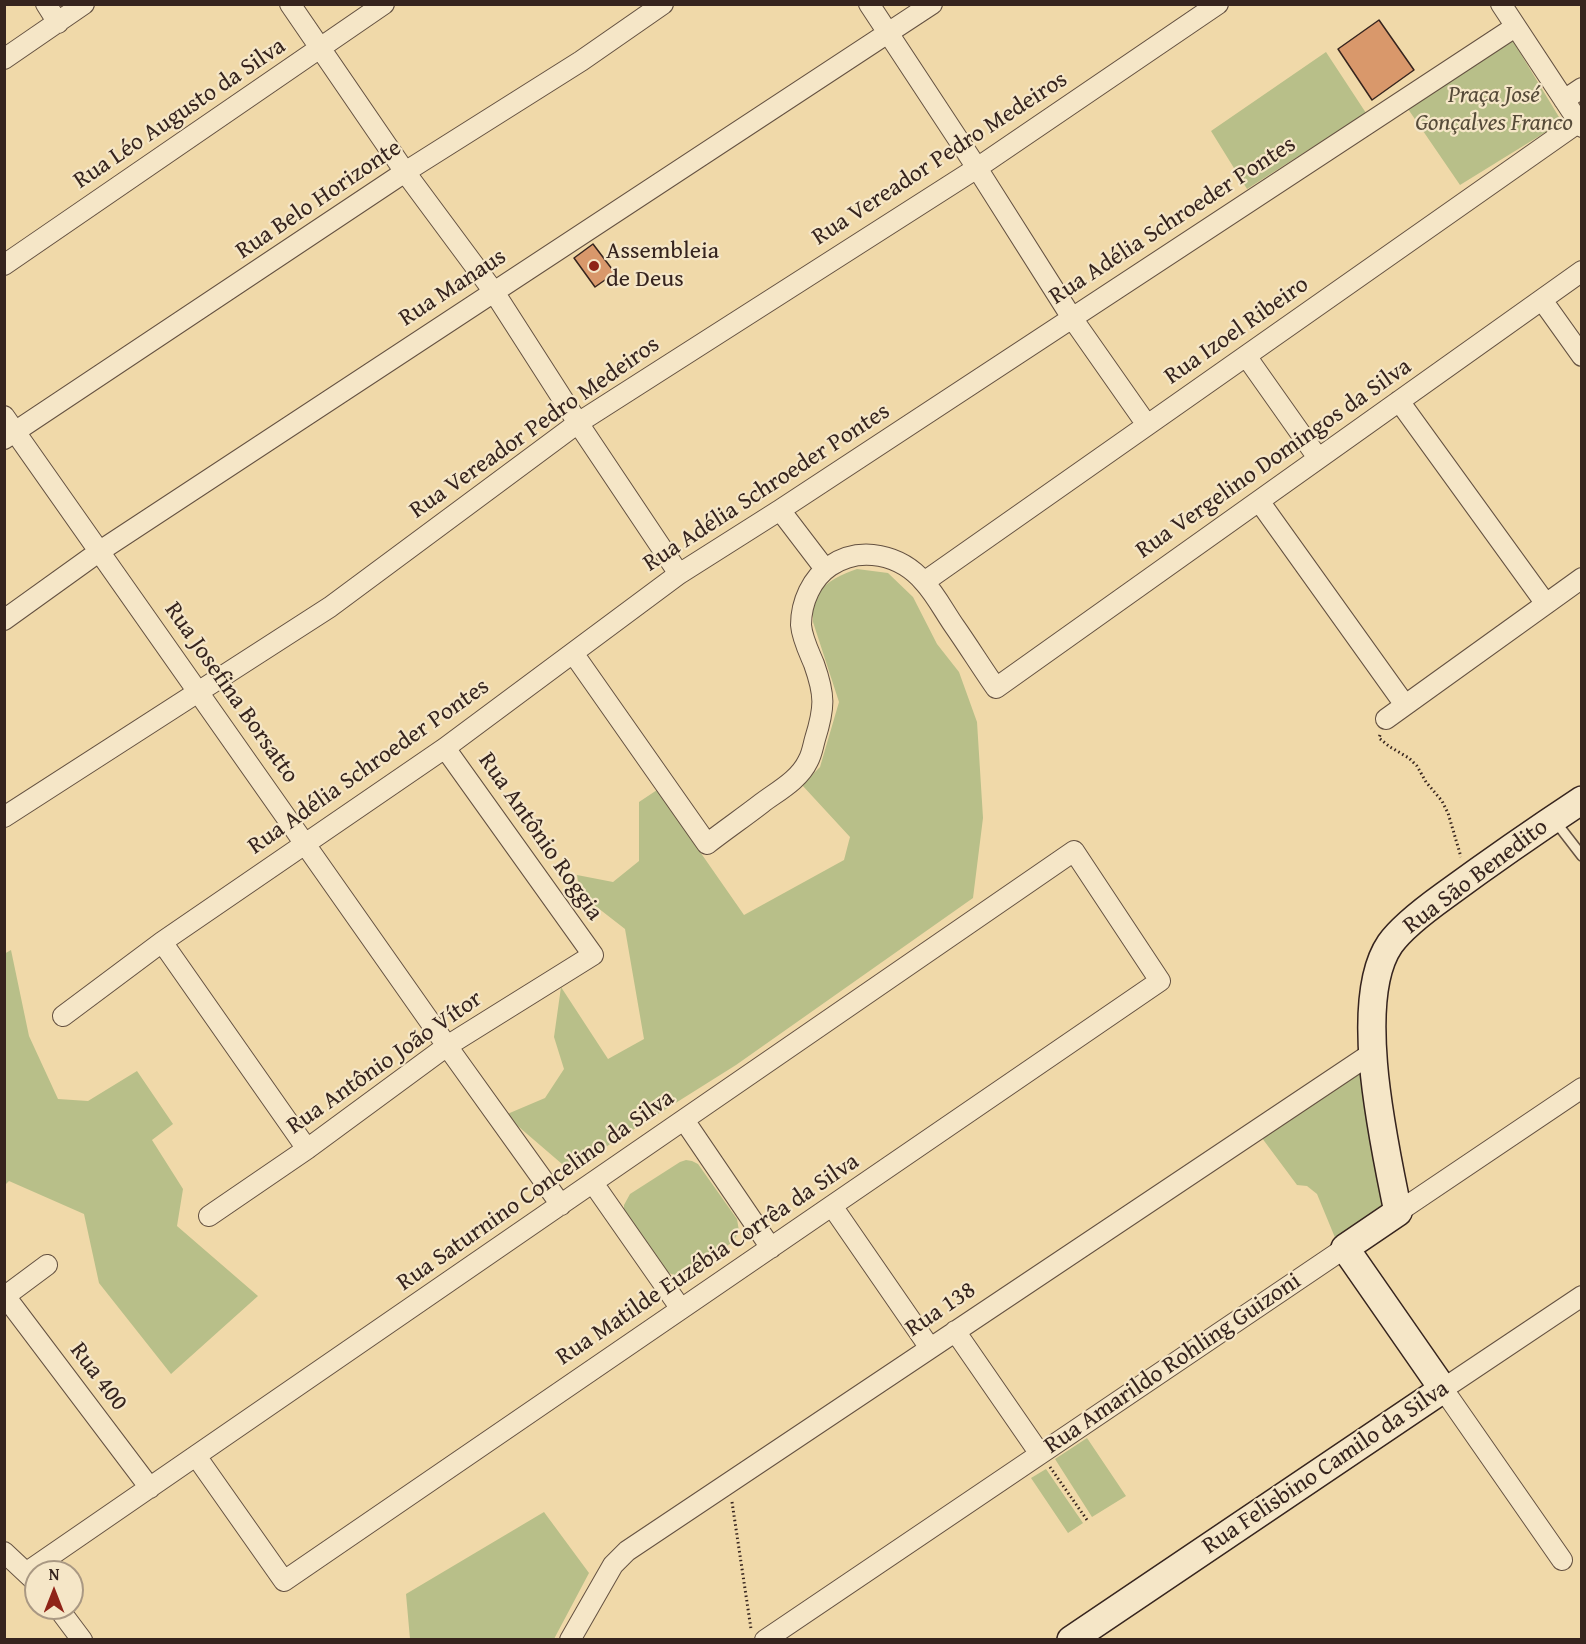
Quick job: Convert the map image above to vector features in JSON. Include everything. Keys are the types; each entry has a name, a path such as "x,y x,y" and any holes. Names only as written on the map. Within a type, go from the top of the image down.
{"street":[{"path":"46,4 58,22"},
{"path":"4,59 84,4"},
{"path":"290,4 405,172 494,292 679,574"},
{"name":"Rua Léo Augusto da Silva","path":"4,265 384,4"},
{"name":"Rua Belo Horizonte","path":"8,429 581,61 663,4"},
{"path":"869,4 1072,318 1147,425"},
{"name":"Rua Manaus","path":"4,620 100,551 933,4"},
{"name":"Rua Vereador Pedro Medeiros","path":"4,817 330,607 578,423 977,168 1218,4"},
{"path":"1501,4 1580,124"},
{"name":"Rua Adélia Schroeder Pontes","path":"63,1016 162,942 446,748 679,574 1515,27"},
{"path":"1564,100 1581,88"},
{"name":"Rua Izoel Ribeiro","path":"924,582 1580,124"},
{"name":"Rua Vergelino Domingos da Silva","path":"924,582 996,688 1581,271"},
{"path":"1542,300 1581,356"},
{"path":"1246,356 1318,458"},
{"path":"1399,401 1546,604"},
{"name":"Rua Josefina Borsatto","path":"8,429 100,551 447,1046 561,1204"},
{"path":"1259,501 1406,705"},
{"path":"780,510 825,569"},
{"path":"573,653 707,844 789,784 798,776 810,758 822,717 823,699 801,625 806,596 825,569 846,558 858,555 880,555 906,565 924,582"},
{"path":"1386,719 1581,578"},
{"name":"Rua Antônio Roggia","path":"446,748 593,955"},
{"name":"Rua São Benedito","path":"1398,1212 1382,1130 1372,1053 1372,1002 1380,963 1390,944 1422,912 1467,878 1581,800"},
{"name":"Rua Saturnino Concelino da Silva","path":"55,1560 196,1456 1074,851 1160,981"},
{"path":"162,942 307,1149"},
{"name":"Rua Antônio João Vítor","path":"209,1216 307,1149 447,1046 593,955"},
{"name":"Rua Matilde Euzébia Corrêa da Silva","path":"196,1456 284,1581 1160,981"},
{"name":"Rua 138","path":"570,1640 613,1565 627,1551 1372,1053"},
{"name":"Rua Amarildo Rohling Guizoni","path":"765,1640 1581,1088"},
{"path":"684,1120 771,1248"},
{"path":"593,1183 681,1309"},
{"path":"832,1206 930,1348"},
{"path":"1345,1248 1562,1560"},
{"path":"5,1296 47,1265"},
{"name":"Rua 400","path":"5,1296 150,1488"},
{"name":"Rua Felisbino Camilo da Silva","path":"1071,1640 1581,1296"},
{"path":"955,1332 1040,1454"},
{"path":"4,1552 24,1570"},
{"path":"67,1620 82,1640"}],"lane":[{"path":"1554,819 1581,856"}],"path":[{"path":"1386,719 1379,738 1409,758 1442,801 1448,813 1467,878"},
{"path":"1040,1454 1087,1520"},
{"path":"729,1482 752,1640"}],"green space":[{"name":"Praça José Gonçalves Franco","path":"1513,41 1562,122 1460,185 1408,109"},
{"path":"1326,52 1366,113 1247,189 1211,131"},
{"path":"857,569 888,573 913,597 937,644 959,672 977,722 983,818 973,898 736,1065 569,1170 505,1115 545,1098 564,1069 554,1037 561,987 608,1059 644,1039 625,929 580,894 577,875 613,882 639,861 639,802 657,790 744,915 844,860 850,837 802,785 820,767 839,702 813,622 814,601 821,589 830,582"},
{"path":"11,950 29,1036 58,1099 88,1101 137,1071 173,1124 152,1140 183,1189 177,1226 258,1296 171,1374 99,1283 84,1214 9,1181 5,1185 4,954"},
{"path":"1359,1067 1386,1206 1336,1240 1317,1194 1307,1186 1297,1185 1259,1134"},
{"path":"686,1160 698,1164 737,1219 739,1231 733,1242 677,1276 666,1272 624,1211 624,1205 630,1194"},
{"path":"1087,1438 1126,1496 1092,1517 1055,1459"},
{"path":"1046,1469 1083,1523 1068,1533 1031,1478"},
{"path":"544,1512 589,1573 554,1639 410,1639 406,1594"}],"building":[{"path":"1379,20 1414,70 1372,100 1338,49"},
{"name":"Assembleia de Deus","path":"593,244 615,273 595,287 574,258"}],"place":[{"name":"Assembleia de Deus","path":"594,266"}]}
